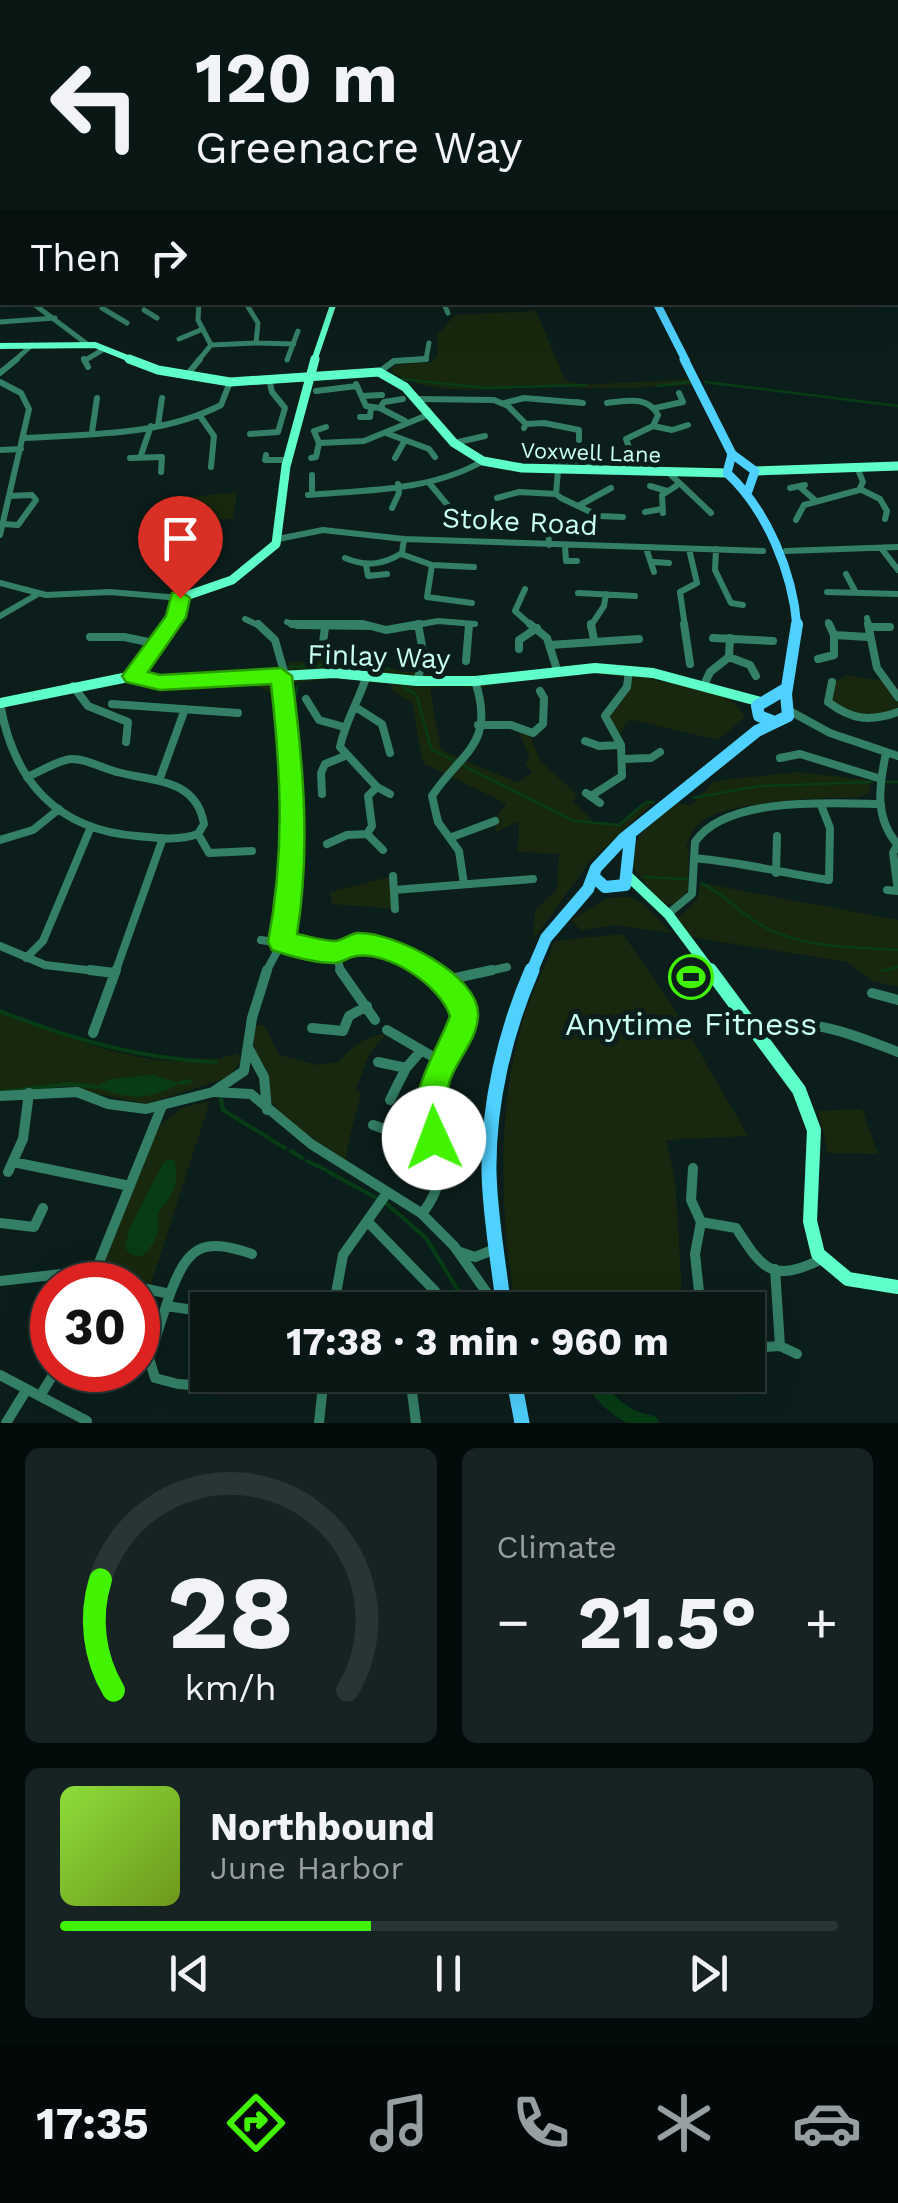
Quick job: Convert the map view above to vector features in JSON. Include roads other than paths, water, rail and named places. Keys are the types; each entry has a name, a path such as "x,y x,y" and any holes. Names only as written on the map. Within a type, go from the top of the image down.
{"main road":[{"path":"658,305 732,454 751,471"},
{"path":"732,454 731,472 748,491 782,566 796,612 796,649 784,690 782,715"},
{"path":"731,472 751,471"},
{"path":"748,491 751,471"},
{"path":"756,730 760,708 784,690"},
{"path":"760,708 782,715"},
{"path":"760,708 782,715"},
{"path":"499,1292 489,1171 506,1040 546,938 632,833 756,730 782,715"},
{"path":"622,880 623,856 632,833"},
{"path":"597,871 615,863 622,880"},
{"path":"597,871 600,885 622,880"},
{"path":"572,906 622,880"},
{"path":"516,1392 522,1423"}],"street":[{"path":"36,305 87,344"},
{"path":"39,307 43,305"},
{"path":"114,305 104,309 127,323"},
{"path":"199,305 198,320 211,345"},
{"path":"247,305 258,323 256,344"},
{"path":"0,584 38,594 110,592 180,598 235,578 264,557 278,540 276,526 289,460 310,375 333,305"},
{"path":"444,305 448,314"},
{"path":"147,310 157,318"},
{"path":"0,322 55,318"},
{"path":"180,339 185,333 204,329"},
{"path":"287,360 298,331"},
{"path":"0,346 87,344 110,349 158,370 230,382 379,372 394,361 426,359 430,342"},
{"path":"186,376 211,345 294,344"},
{"path":"0,373 32,345"},
{"path":"88,367 83,359 110,349"},
{"name":"Voxwell Lane","path":"379,372 418,399 454,444 483,461 522,468 556,465 638,472 731,472"},
{"path":"250,434 276,433 284,425 286,408 272,392 269,379"},
{"path":"0,382 18,391 28,403 24,438 3,506 0,534"},
{"path":"24,438 155,425 200,416 221,405 230,382"},
{"path":"316,391 357,385 362,402 405,421"},
{"path":"362,396 382,394"},
{"path":"606,403 642,400 656,408 683,402 679,394"},
{"path":"92,432 97,398"},
{"path":"140,458 162,398"},
{"path":"453,410 457,398"},
{"path":"418,399 505,403 524,398 576,402"},
{"path":"380,408 384,402 403,399"},
{"path":"505,403 525,426 544,423 579,430 580,440"},
{"path":"360,417 370,417 371,407"},
{"path":"653,426 658,415 656,408"},
{"path":"319,443 357,442 430,414"},
{"path":"200,416 214,436 212,467"},
{"path":"638,472 634,457 624,445 630,436 653,426 672,430 688,425"},
{"path":"311,458 316,458 319,443 314,431 326,427"},
{"path":"620,429 630,436"},
{"path":"354,431 357,442"},
{"path":"386,433 429,449 434,457"},
{"path":"454,444 485,436"},
{"path":"395,458 404,442"},
{"path":"343,443 344,457"},
{"path":"0,450 21,449"},
{"path":"266,455 266,460 289,460"},
{"path":"517,456 522,468"},
{"path":"634,457 657,456"},
{"path":"130,458 162,457 161,472"},
{"path":"312,474 310,494 430,484 483,461"},
{"path":"556,465 556,494"},
{"path":"751,471 898,466"},
{"path":"857,468 864,482 860,489"},
{"path":"669,472 676,486 707,503 711,513"},
{"path":"361,488 362,478"},
{"path":"517,482 519,492"},
{"path":"392,508 399,494 398,484"},
{"path":"430,484 432,492 446,500 455,514"},
{"path":"650,486 667,490"},
{"path":"645,512 663,511 662,495 676,486"},
{"path":"790,488 803,487 816,501"},
{"path":"580,505 611,488"},
{"path":"796,520 801,507 860,489 883,502 888,513 885,520"},
{"path":"497,497 519,492 556,494 598,516 623,518"},
{"path":"3,524 18,526 35,497 9,496"},
{"path":"548,519 549,545"},
{"name":"Stoke Road","path":"278,540 316,530 566,546 762,550"},
{"path":"401,554 404,538"},
{"path":"566,546 566,561 577,561"},
{"path":"786,550 898,547"},
{"path":"646,548 654,567 669,563"},
{"path":"882,548 898,570"},
{"path":"689,549 697,582 680,592 690,664"},
{"path":"716,549 719,582 730,603 742,605"},
{"path":"346,558 366,564 386,562 401,554 432,565 474,567"},
{"path":"366,564 368,576 387,574"},
{"path":"432,565 427,598 472,603"},
{"path":"846,574 855,591"},
{"path":"525,589 523,601 515,611 537,628 550,645 557,670"},
{"path":"827,592 898,594"},
{"path":"0,616 38,594"},
{"path":"577,594 635,597"},
{"path":"594,640 590,626 604,606 606,594"},
{"path":"134,676 176,617 180,598"},
{"path":"245,618 272,633 284,672 294,834 292,886 282,942 255,1006 241,1074 246,1093 383,1199 422,1214 488,1292"},
{"path":"287,622 371,630 438,620 472,624 466,661"},
{"path":"818,660 837,660 828,622"},
{"path":"890,627 869,622 868,637 878,674 898,697"},
{"path":"417,681 424,658 418,624"},
{"path":"322,651 325,626"},
{"path":"519,649 519,640 537,628"},
{"path":"834,635 868,637"},
{"path":"90,637 124,636 158,644"},
{"path":"713,638 757,636 774,641"},
{"path":"704,685 710,672 729,656 730,638"},
{"path":"550,645 640,640"},
{"path":"729,656 750,666 756,676"},
{"name":"Finlay Way","path":"0,703 134,676 160,683 284,672 475,682 557,670 630,670 704,685 760,708"},
{"path":"600,803 588,794 622,776 621,745 604,716 606,709 623,695 630,670"},
{"path":"367,675 357,708 344,727 340,746 344,756 390,794"},
{"path":"464,884 460,852 438,822 432,796 474,748 476,714 482,702 475,682"},
{"path":"832,682 828,702 847,717 873,721 898,712"},
{"path":"888,687 898,684"},
{"path":"73,686 76,695 96,712 128,722 126,742"},
{"path":"534,733 543,724 544,698 540,690"},
{"path":"306,698 312,716 319,722 344,727"},
{"path":"0,703 14,760 59,809 90,830 163,838 198,834"},
{"path":"112,704 238,713"},
{"path":"357,708 377,714 386,723 390,753"},
{"path":"160,778 185,709"},
{"path":"782,715 898,756"},
{"path":"478,725 511,725 534,733"},
{"path":"534,733 537,746"},
{"path":"585,741 599,749 621,745"},
{"path":"624,760 650,758 660,752"},
{"path":"886,753 878,778 888,833 898,845 893,853 894,891"},
{"path":"780,758 800,754 878,778"},
{"path":"322,794 321,772 325,764 344,756"},
{"path":"27,777 72,759 124,774 160,778 191,794 201,808 204,824 198,834"},
{"path":"0,764 14,760"},
{"path":"367,834 372,826 368,796 377,787"},
{"path":"668,914 692,894 693,849 701,833 723,817 821,805 880,804"},
{"path":"694,858 746,862 776,873 831,878 830,828 821,805"},
{"path":"0,841 32,830 59,809"},
{"path":"452,837 494,821"},
{"path":"26,958 43,941 90,830"},
{"path":"198,834 210,853 252,851"},
{"path":"327,844 347,835 367,834 382,850"},
{"path":"776,873 777,836"},
{"path":"93,1034 163,838"},
{"path":"393,876 395,910"},
{"path":"394,890 533,879"},
{"path":"622,880 668,914 799,1090 814,1130 810,1221 813,1242 822,1259 848,1279 898,1287"},
{"path":"261,940 336,952 357,944 395,950 442,981 460,1003 464,1016 432,1089 432,1128 442,1156 442,1172 436,1195 422,1214"},
{"path":"0,946 45,966 114,973"},
{"path":"336,952 338,968 375,1020"},
{"path":"442,981 507,967"},
{"path":"872,993 898,1000"},
{"path":"312,1028 343,1031 349,1016 367,1006"},
{"path":"756,1030 786,1020 821,1021 898,1052"},
{"path":"387,1030 442,1062"},
{"path":"248,1048 264,1077 269,1114"},
{"path":"390,1100 406,1068 420,1052"},
{"path":"378,1062 406,1068"},
{"path":"0,1096 76,1092 121,1106 162,1106 212,1092 241,1074 258,1070"},
{"path":"212,1092 246,1093 263,1086"},
{"path":"30,1092 23,1139 10,1167 130,1186"},
{"path":"99,1262 162,1106"},
{"path":"372,1125 399,1134 432,1128"},
{"path":"399,1134 394,1144 404,1158"},
{"path":"694,1168 691,1200 701,1222 696,1254 699,1292"},
{"path":"336,1292 343,1255 370,1223 383,1199"},
{"path":"0,1223 34,1227 43,1208"},
{"path":"701,1222 736,1228 757,1262 776,1269 800,1270 822,1259"},
{"path":"370,1223 436,1292"},
{"path":"190,1385 155,1378 149,1358 181,1262 197,1248 227,1244 252,1254"},
{"path":"456,1250 475,1257 495,1248"},
{"path":"776,1269 780,1346"},
{"path":"0,1281 30,1278"},
{"path":"160,1297 190,1307"},
{"path":"765,1347 780,1346 796,1354"},
{"path":"0,1376 88,1422"},
{"path":"6,1423 27,1390"},
{"path":"40,1396 42,1392"},
{"path":"319,1423 322,1392"},
{"path":"412,1392 416,1423"}],"waterway":[{"path":"400,379 486,388 586,385"},
{"path":"658,386 690,382"},
{"path":"705,382 898,406"},
{"path":"287,667 354,664 389,669"},
{"path":"228,674 279,668"},
{"path":"151,676 167,677"},
{"path":"294,701 298,685"},
{"path":"403,686 417,696 431,749 455,761"},
{"path":"293,706 301,764"},
{"path":"462,765 574,821 619,825 646,802 654,802"},
{"path":"693,798 759,786 872,782"},
{"path":"886,782 898,782"},
{"path":"645,877 687,879"},
{"path":"701,883 757,923 781,935 830,945 898,950"},
{"path":"882,971 898,967"},
{"path":"0,1011 106,1046 160,1057 216,1062"},
{"path":"180,1083 190,1081"},
{"path":"1,1092 69,1084 96,1087"},
{"path":"221,1099 223,1110 285,1148"},
{"path":"291,1151 302,1158"},
{"path":"307,1161 326,1170"},
{"path":"329,1172 380,1200"},
{"path":"387,1204 426,1238 459,1292"},
{"path":"600,1392 632,1417 651,1423"}],"place":[{"name":"Anytime Fitness","path":"691,977"}]}
